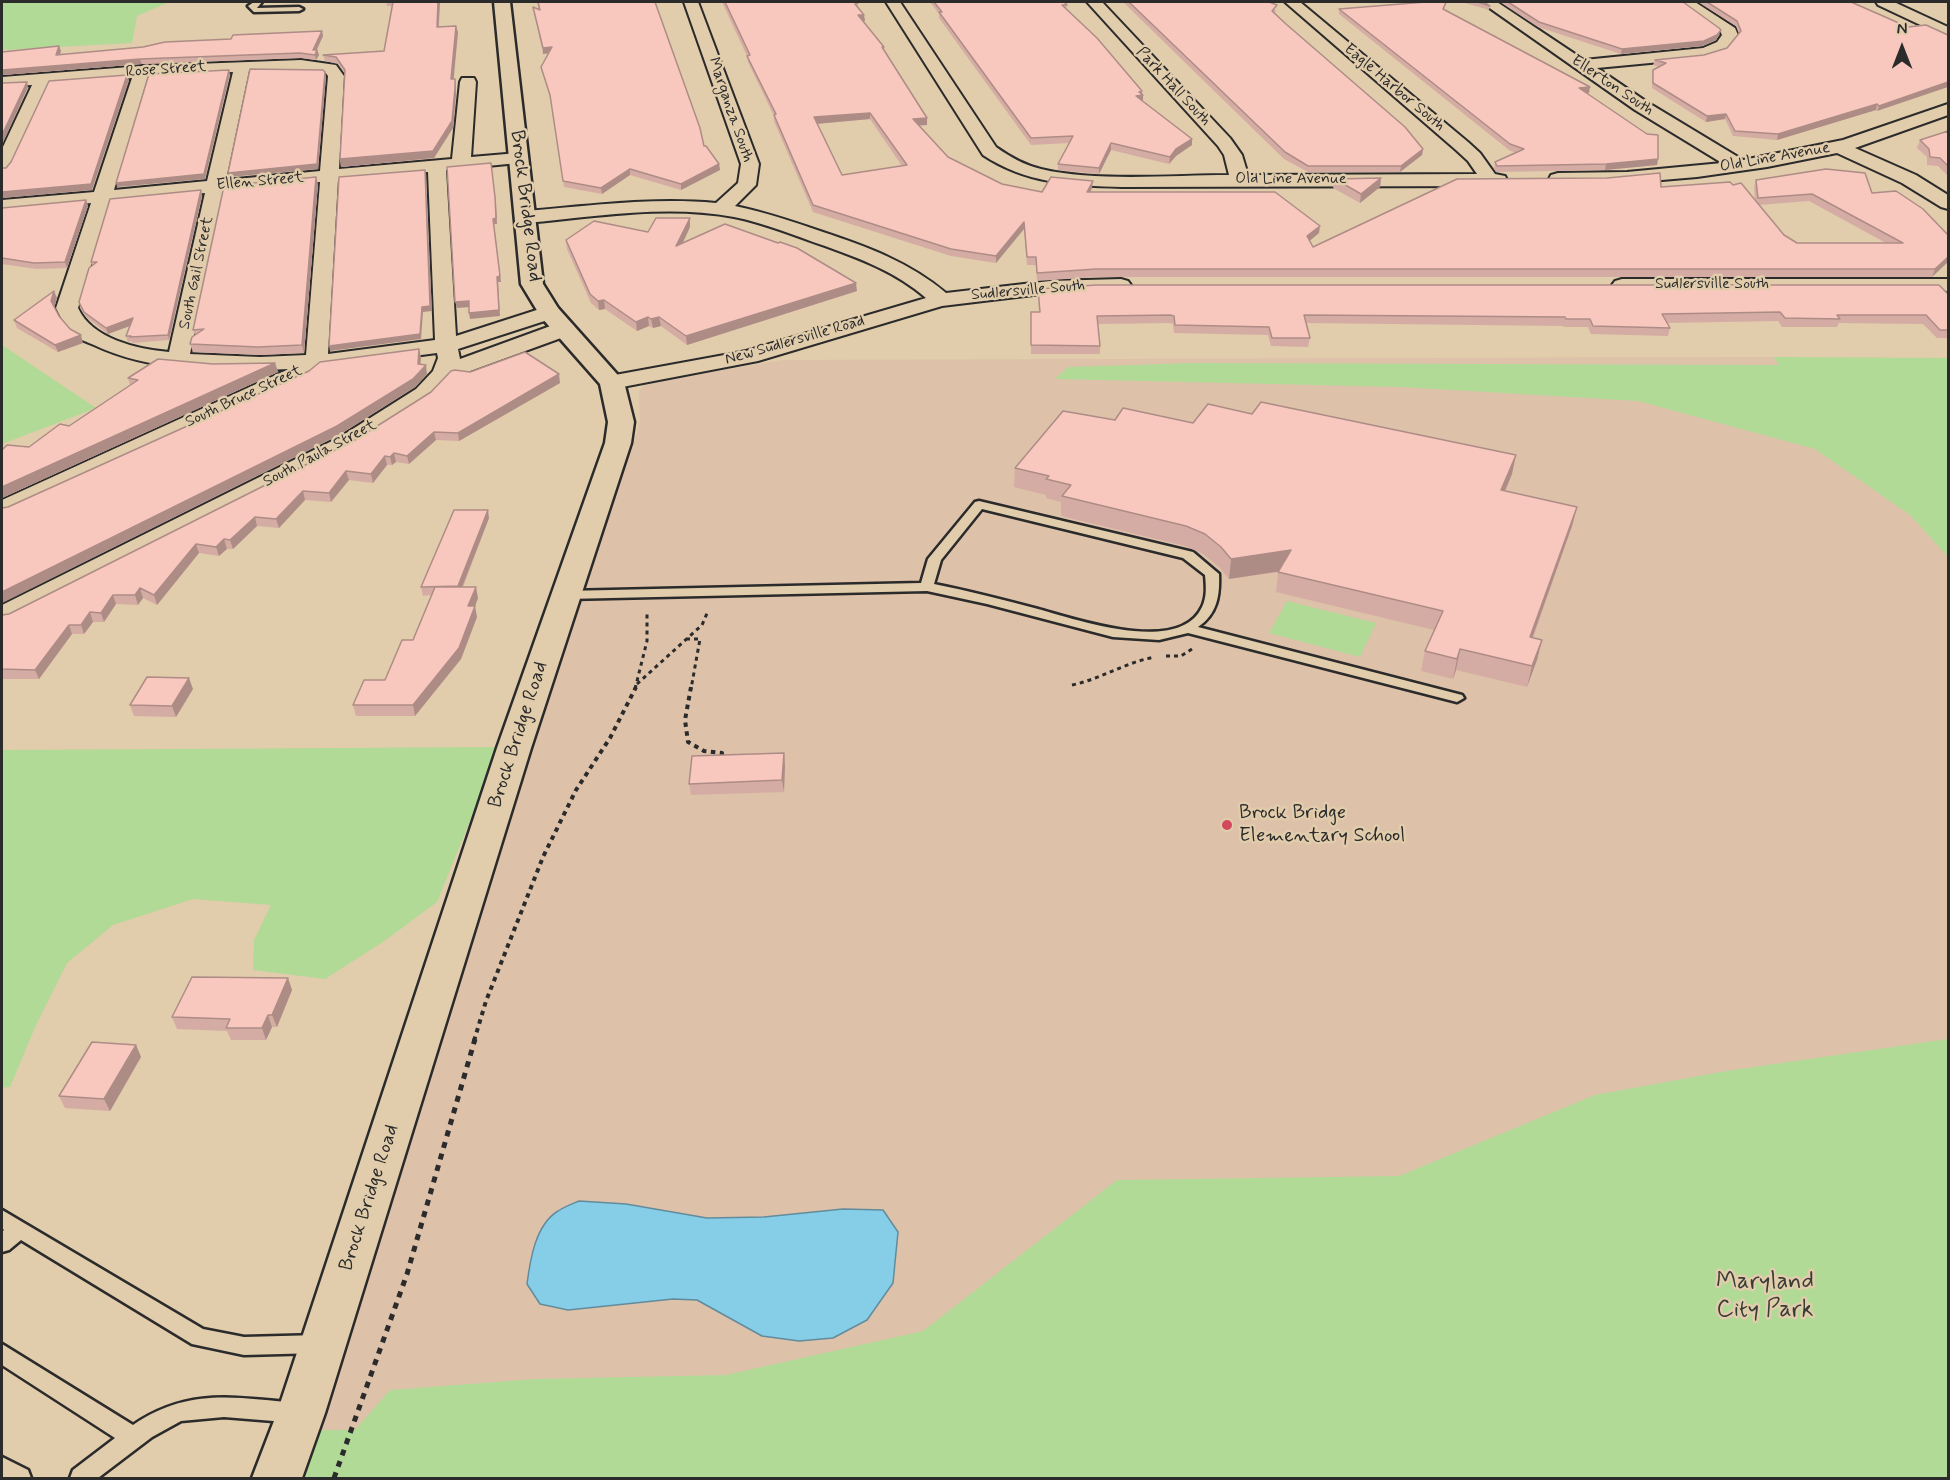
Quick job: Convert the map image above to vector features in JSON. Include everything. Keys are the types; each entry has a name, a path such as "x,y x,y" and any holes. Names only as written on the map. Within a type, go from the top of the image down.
{"street":[{"name":"Brock Bridge Road","path":"277,1479 301,1413 514,748 618,443 621,422 612,382 557,320 532,285 502,2"},
{"name":"Marganza South","path":"691,2 750,164 747,185 720,209"},
{"name":"Old Line Avenue","path":"893,2 977,136 989,151 1004,163 1028,173 1083,180 1513,180"},
{"name":"Park Hall South","path":"1094,2 1224,142 1233,155 1240,180"},
{"name":"Eagle Harbor South","path":"1292,2 1462,146 1474,157 1490,180"},
{"name":"Ellerton South","path":"1488,2 1665,122 1740,166"},
{"path":"1582,65 1703,53 1718,49 1727,42 1730,35 1727,28 1685,2"},
{"path":"1883,2 1948,33"},
{"name":"Rose Street","path":"2,82 242,66 301,65 330,68"},
{"name":"South Gail Street","path":"178,359 202,259 214,186 242,66"},
{"name":"South Bruce Street","path":"2,509 292,377 318,360 336,76 330,68"},
{"path":"142,71 67,308 83,332 100,341 134,352 241,365 382,355 446,345 557,320"},
{"path":"2,167 43,79"},
{"path":"461,163 468,82"},
{"name":"Old Line Avenue","path":"1536,179 1634,177 1740,166 1838,147 1948,110"},
{"path":"1838,147 1909,179 1948,203"},
{"name":"Ellen Street","path":"2,206 518,158"},
{"path":"437,166 446,345 449,358 443,373"},
{"path":"525,217 642,207 720,209 753,216 872,255 900,267 920,280 941,300"},
{"name":"Sudlersville South","path":"941,300 1050,287 1143,285"},
{"name":"Sudlersville South","path":"1605,285 1948,285"},
{"name":"New Sudlersville Road","path":"612,382 695,368 769,351 878,316 941,300"},
{"path":"443,373 557,320"},
{"name":"South Paula Street","path":"2,615 348,442 424,394 443,373"}],"lane":[{"path":"258,2 252,6 254,10 300,9"},
{"path":"566,595 927,587 962,593 1124,635 1152,636 1176,633 1196,624 1212,602 1214,585 1212,574 1188,555 979,505 935,559 927,587"},
{"path":"1186,628 1457,698"},
{"path":"2,1218 199,1337 244,1346 322,1344"},
{"path":"2,1244 19,1229"},
{"path":"2,1354 134,1438"},
{"path":"81,1479 134,1438 179,1411 217,1407 301,1413"},
{"path":"2,1468 20,1479"}],"path":[{"path":"637,685 702,625 708,610 711,591"},
{"path":"334,1479 407,1274 486,1001 516,920 576,790 610,738 637,685 647,641 648,593"},
{"path":"1071,685 1088,683 1134,661 1180,656 1197,644 1204,633"},
{"path":"687,639 700,639 685,720 687,742 696,750 722,753 721,767"}],"shaded area":[{"name":"Brock Bridge Elementary School","path":"1773,357 1948,541 1948,1094 940,1437 312,1430 529,749 634,443 640,421 639,392 643,386 654,382 782,360"}],"green space":[{"path":"2,2 169,2 137,16 132,43 2,50"},
{"path":"2,345 96,408 2,444"},
{"path":"1773,357 1948,358 1948,557 1910,515 1815,449 1638,401 1402,387 1055,379 1068,367 1195,363 1779,365"},
{"path":"1287,601 1376,623 1360,657 1269,633"},
{"path":"500,747 437,902 383,942 325,979 253,970 254,940 271,905 193,899 113,925 67,963 36,1025 10,1087 2,1088 2,750"},
{"name":"Maryland City Park","path":"1948,1039 1948,1478 296,1478 312,1430 355,1430 390,1390 535,1379 726,1375 923,1331 1117,1180 1399,1176 1595,1095 1726,1071"}],"water":[{"path":"579,1201 626,1204 707,1218 764,1217 843,1209 883,1210 898,1232 893,1283 867,1320 833,1338 799,1341 762,1336 697,1300 673,1299 568,1310 540,1304 527,1284 535,1244 550,1217"}],"building":[{"path":"393,2 438,2 437,27 456,26 451,79 455,79 452,121 433,151 340,159 345,70 336,57 323,55 384,51"},
{"path":"538,2 655,2 700,128 704,146 719,164 681,184 630,169 601,188 563,181 550,95 541,67 552,47 543,48 533,7 540,10"},
{"path":"725,2 857,2 855,4 864,15 858,15 884,47 882,47 927,118 913,119 948,157 1002,184 1042,192 1051,177 1093,181 1087,192 1275,192 1320,226 1307,236 1313,247 1457,179 1607,178 1660,173 1661,187 1741,183 1784,235 1797,243 1903,243 1812,194 1758,198 1756,180 1826,169 1865,173 1872,193 1896,191 1923,209 1948,235 1948,257 1935,269 1096,269 1037,273 1036,257 1027,257 1024,222 996,256 951,249 813,205 774,115 776,114 747,56 750,55","holes":["870,113 907,165 842,175 814,117"]},
{"path":"934,2 1064,2 1067,5 1062,5 1097,38 1142,91 1139,92 1143,95 1136,96 1192,139 1176,149 1170,157 1111,143 1099,168 1058,164 1073,136 1031,138"},
{"path":"1129,2 1269,2 1277,5 1272,11 1405,127 1423,149 1401,166 1308,166 1285,152"},
{"path":"1446,2 1443,9 1590,87 1579,88 1647,134 1658,135 1658,159 1606,164 1497,166 1495,162 1524,149 1510,144 1339,9"},
{"path":"1508,2 1683,2 1721,30 1717,35 1704,41 1622,49 1539,22"},
{"path":"1707,2 1851,2 1908,27 1926,25 1948,35 1948,82 1879,106 1877,104 1778,134 1735,131 1726,114 1707,116 1653,83 1653,70 1666,63 1655,60 1704,55 1727,48 1741,31 1737,21"},
{"path":"322,31 313,50 317,50 315,55 300,53 140,59 2,70 2,52 59,46 56,55 143,47 165,42 231,39 233,35"},
{"path":"250,69 323,70 325,72 317,164 228,173"},
{"path":"229,70 204,174 116,183 149,74"},
{"path":"127,75 91,184 2,192 2,168 6,168 11,162 49,81"},
{"path":"27,82 2,135 2,83"},
{"path":"1948,131 1948,166 1940,158 1930,157 1929,149 1920,140"},
{"path":"491,163 496,218 493,219 500,276 497,277 499,310 469,313 469,301 455,302 447,167"},
{"path":"425,170 430,306 422,307 420,334 329,346 339,177"},
{"path":"316,177 302,345 258,347 190,344 192,337 204,329 193,330 224,186"},
{"path":"1381,178 1361,194 1335,179"},
{"path":"201,190 168,335 126,336 133,318 106,328 84,312 79,302 89,268 97,262 91,262 110,199"},
{"path":"86,200 65,262 34,263 2,258 2,208"},
{"path":"656,218 690,218 676,246 725,224 797,248 856,283 686,336 659,317 651,319 648,317 636,322 604,300 598,301 590,294 566,240 594,221 648,232"},
{"path":"1096,285 1939,285 1948,294 1948,330 1940,330 1926,315 1837,315 1840,319 1785,318 1780,312 1662,314 1670,328 1593,326 1590,319 1566,319 1565,317 1304,315 1310,338 1272,338 1269,327 1175,325 1174,316 1170,315 1097,316 1100,346 1031,345 1031,312 1040,312 1038,289"},
{"path":"54,291 51,301 59,316 70,329 81,335 55,345 14,320"},
{"path":"419,349 418,364 426,365 413,379 337,426 2,592 2,508 309,371 320,362"},
{"path":"525,352 559,374 458,433 434,432 407,456 394,453 390,457 385,456 371,474 346,471 329,493 303,491 276,519 255,517 230,540 224,539 216,547 196,544 154,595 140,588 135,595 113,595 101,613 90,612 81,625 69,625 35,670 2,669 2,615 9,614 355,440 431,392 451,371 470,372"},
{"path":"158,359 213,364 275,363 2,487 2,450 7,445 29,447 60,424 69,426 138,380 128,378"},
{"path":"1261,402 1516,455 1501,490 1577,507 1530,637 1542,640 1532,666 1460,649 1457,659 1425,651 1443,611 1278,572 1291,550 1231,559 1205,534 1186,526 1062,496 1071,485 1046,479 1049,476 1015,468 1063,411 1115,420 1123,408 1193,423 1208,404 1252,414"},
{"path":"454,510 488,510 458,586 421,587"},
{"path":"435,587 476,587 468,606 475,606 459,648 413,705 353,705 364,680 385,680 402,640 413,640"},
{"path":"147,677 189,678 172,706 130,705"},
{"path":"784,753 782,780 689,784 692,756"},
{"path":"192,977 288,978 272,1015 268,1015 262,1028 226,1028 230,1019 172,1017"},
{"path":"92,1042 136,1045 104,1099 59,1096"}],"place":[{"name":"Brock Bridge Elementary School","path":"1227,825"}]}
